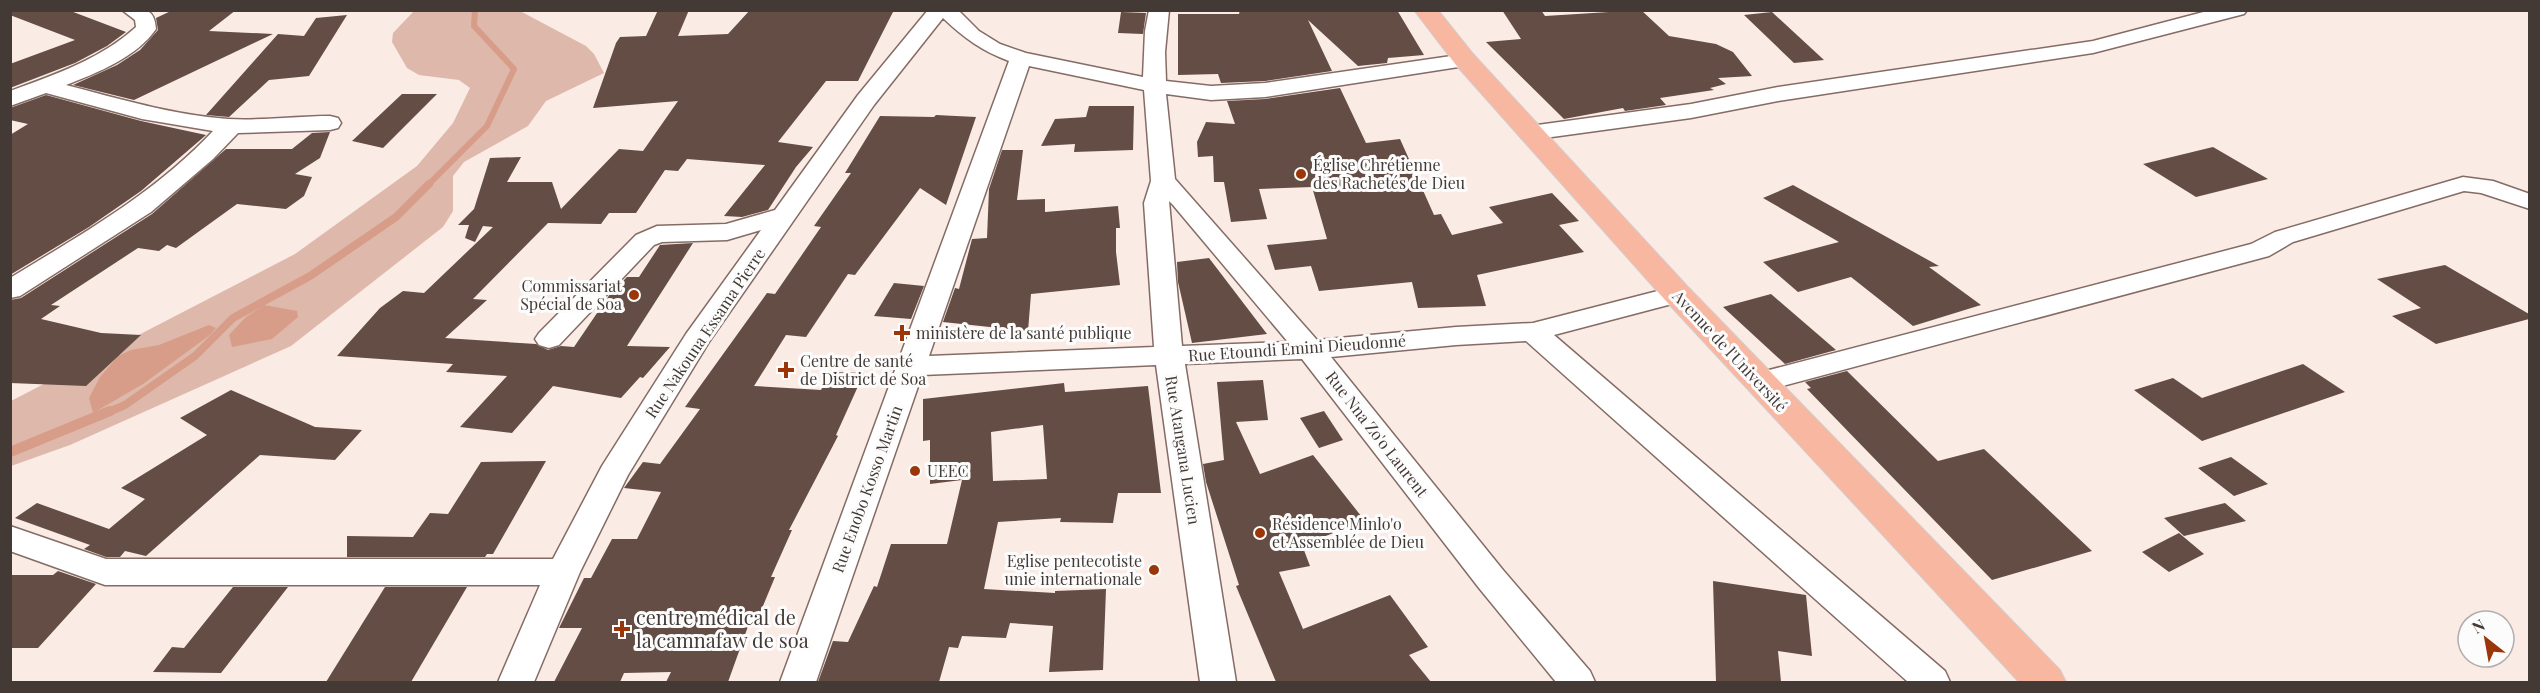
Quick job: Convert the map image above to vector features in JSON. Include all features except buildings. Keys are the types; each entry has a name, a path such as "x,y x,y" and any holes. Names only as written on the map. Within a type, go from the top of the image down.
{"main road":[{"name":"Avenue de l'Université","path":"1426,11 1465,60 1677,294 2045,682"}],"street":[{"path":"10,99 105,59 135,42 146,29 145,17 132,10"},
{"name":"Rue Nakouna Essama Pierre","path":"516,682 563,572 619,465 696,340 866,100 939,10"},
{"path":"946,10 972,35 993,48 1021,58 1155,86 1211,93 1265,90 1465,60"},
{"path":"1159,10 1155,48 1155,86 1163,182"},
{"path":"1426,11 1434,10"},
{"path":"1530,133 1691,111 1778,94 2093,47 2237,10"},
{"name":"Rue Enobo Kosso Martin","path":"798,682 1021,58"},
{"path":"45,86 148,113 231,126 330,123"},
{"path":"10,290 142,207 205,154 231,126"},
{"name":"Rue Nna Zo'o Laurent","path":"1163,182 1182,200 1310,350 1491,579 1577,682"},
{"name":"Rue Atangana Lucien","path":"1163,182 1156,203 1169,357 1218,682"},
{"path":"1760,382 2260,250 2284,237 2463,184 2484,186 2529,202"},
{"path":"549,339 645,240 657,234 727,232 783,216"},
{"name":"Rue Etoundi Emini Dieudonné","path":"912,366 1310,350 1456,336 1533,332 1677,294"},
{"path":"1533,332 1932,682"},
{"path":"10,538 105,572 563,572"}],"shaded area":[{"path":"414,11 520,11 586,46 594,54 604,73 546,101 528,126 464,162 453,176 453,211 443,227 291,346 70,445 11,466 11,401 295,254 417,166 453,123 470,88 459,80 419,75 407,68 392,42 393,33"},
{"path":"264,305 297,311 298,317 272,339 232,347 229,335 246,317"},
{"path":"209,325 216,328 210,335 143,384 93,413 89,398 100,377 118,356 131,350 159,345"}],"waterway":[{"path":"106,413 125,405 195,356 233,318 310,276 396,217 487,126 514,69 474,26 475,10"},
{"path":"10,452 110,411"}],"place":[{"name":"Église Chrétienne des Rachetés de Dieu","path":"1301,174"},
{"name":"Commissariat Spécial de Soa","path":"634,295"},
{"name":"ministère de la santé publique","path":"902,333"},
{"name":"Centre de santé de District de Soa","path":"786,370"},
{"name":"UEEC","path":"915,471"},
{"name":"Résidence Minlo'o et Assemblée de Dieu","path":"1260,533"},
{"name":"Eglise pentecotiste unie internationale","path":"1154,570"},
{"name":"centre médical de la camnafaw de soa","path":"622,629"}]}
